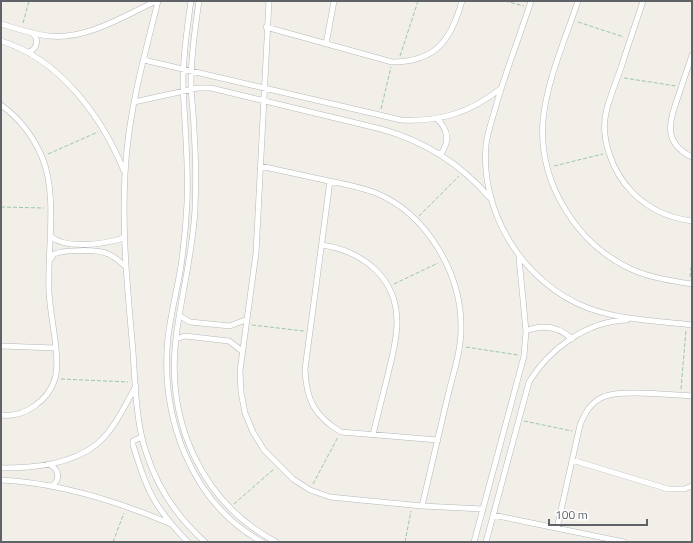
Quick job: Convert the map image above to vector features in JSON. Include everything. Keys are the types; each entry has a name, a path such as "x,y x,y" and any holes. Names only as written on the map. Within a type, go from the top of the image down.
{"street":[{"path":"1,24 50,36 79,34 107,24 157,1"},
{"path":"157,1 134,102 125,173 124,238 136,384 142,437 155,476 182,518 205,542"},
{"path":"191,1 186,36 184,69 188,177 186,222 181,266 168,337 168,391 172,418 187,459 210,497 242,528 262,542"},
{"path":"199,1 194,36 192,71 196,176 195,222 189,267 176,339 176,390 179,417 185,437 204,476 229,508 246,523 276,542"},
{"path":"269,1 262,100 256,253 245,322 240,378 245,413 253,432 264,450 278,466 293,479 310,490 330,497 483,510"},
{"path":"326,44 334,1"},
{"path":"266,28 395,62 417,60 431,54 443,44 452,32 462,1"},
{"path":"530,1 500,89 486,144 485,171 490,197 502,228 519,258 562,296 588,308 615,316 689,325"},
{"path":"578,1 546,99 543,121 543,144 547,167 554,189 578,228 594,245 633,269 655,277 691,284"},
{"path":"643,1 606,110 606,140 609,153 620,177 640,200 653,209 669,216 692,221"},
{"path":"29,52 34,49 37,43 36,37 31,32"},
{"path":"1,41 29,52 54,71 78,95 103,129 125,173"},
{"path":"692,56 670,123 670,132 677,147 692,157"},
{"path":"144,60 401,120 437,119 471,109 500,89"},
{"path":"134,102 192,90 211,88 402,135 441,154 464,170 490,197"},
{"path":"1,105 11,112 29,133 42,157 50,184 49,292 57,363 55,379 49,391 41,401 30,409 18,414 1,415"},
{"path":"437,119 445,129 447,136 447,142 441,154"},
{"path":"260,166 354,185 377,193 397,205 416,220 430,235 444,260 458,296 461,322 460,346 422,506"},
{"path":"330,181 305,369 305,386 311,403 318,415 328,425 340,432 438,440"},
{"path":"50,236 61,243 99,244 124,238"},
{"path":"322,245 338,247 369,263 380,274 388,287 396,309 396,338 373,435"},
{"path":"49,261 54,254 64,251 103,252 126,267"},
{"path":"474,542 524,356 526,331 519,258"},
{"path":"180,316 190,322 230,326 245,322"},
{"path":"486,542 528,382 538,367 553,351 594,326 618,320 643,319"},
{"path":"526,331 538,327 551,327 562,331 572,339"},
{"path":"176,339 185,336 229,341 242,351"},
{"path":"1,346 55,348"},
{"path":"1,468 46,464 65,461 77,457 98,443 117,418 136,384"},
{"path":"557,528 579,433 585,413 593,403 603,396 616,393 692,396"},
{"path":"142,437 133,440 133,445 144,479 155,502 171,524 188,542"},
{"path":"572,460 668,489 684,489 692,486"},
{"path":"46,464 56,468 58,473 58,478 52,486"},
{"path":"1,480 52,486 94,496 126,506 171,524"},
{"path":"493,515 624,542"}],"path":[{"path":"21,30 29,1"},
{"path":"380,115 395,62 418,1"},
{"path":"505,1 528,8"},
{"path":"571,20 630,39"},
{"path":"618,76 681,86"},
{"path":"42,157 103,129"},
{"path":"547,167 609,153"},
{"path":"416,220 464,170"},
{"path":"1,207 50,208"},
{"path":"691,284 692,259"},
{"path":"388,287 444,260"},
{"path":"245,322 310,332"},
{"path":"680,396 689,325"},
{"path":"460,346 524,356"},
{"path":"55,379 136,384"},
{"path":"518,420 579,433"},
{"path":"310,490 340,432"},
{"path":"229,508 278,466"},
{"path":"405,542 412,505"},
{"path":"113,542 126,506"}]}
